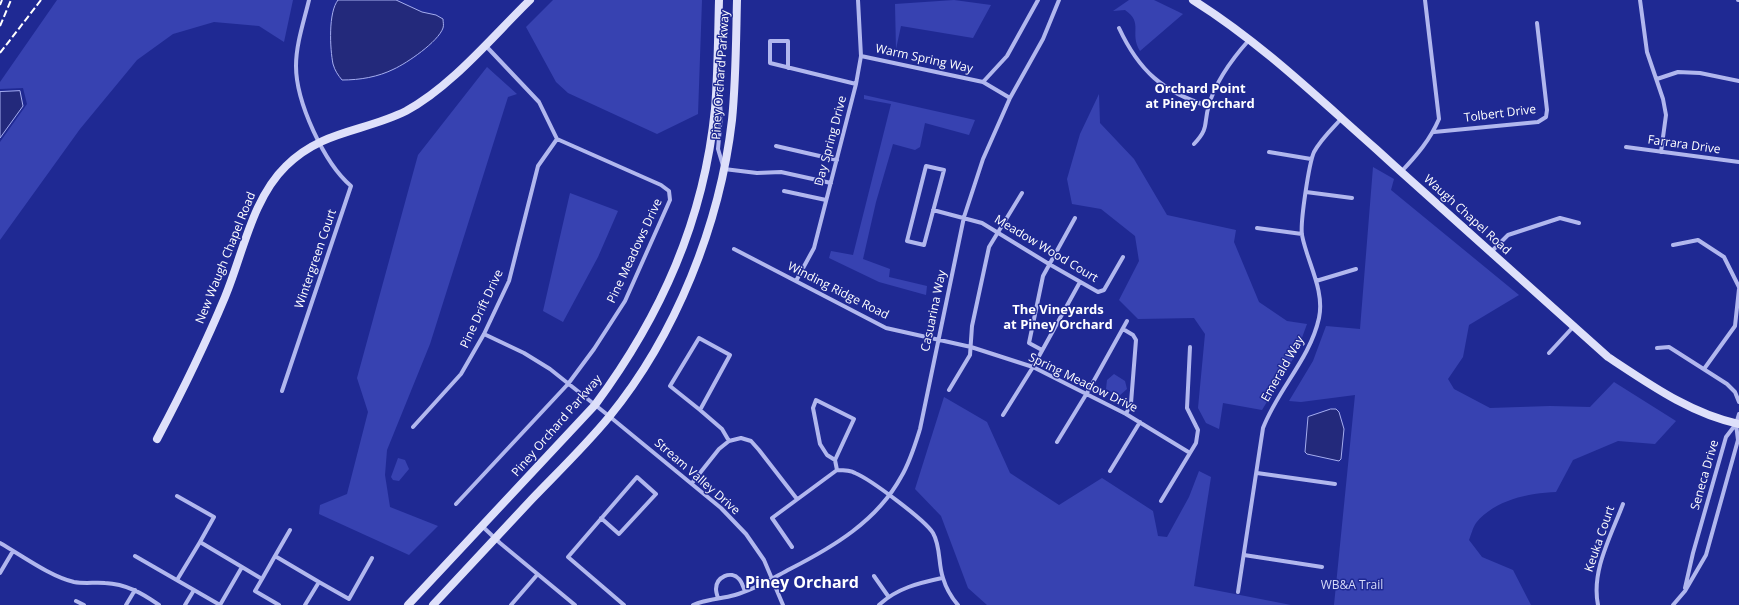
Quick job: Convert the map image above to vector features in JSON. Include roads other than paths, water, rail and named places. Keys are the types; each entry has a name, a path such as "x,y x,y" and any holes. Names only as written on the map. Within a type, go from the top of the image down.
{"street":[{"path":"309,0 298,49 296,79 299,94 319,142"},
{"name":"New Waugh Chapel Road","path":"156,439 206,341 231,282 255,214 266,192 286,166 306,149 319,142 332,136 383,121 421,102 453,77 530,0"},
{"name":"Piney Orchard Parkway","path":"408,605 595,405 615,378 650,322 683,248 694,214 706,166 715,110 719,0"},
{"name":"Piney Orchard Parkway","path":"433,605 609,416 650,358 686,290 700,255 724,168 732,120 737,0"},
{"name":"Day Spring Drive","path":"796,281 814,248 823,218 826,200 856,84 861,56 858,0"},
{"name":"Warm Spring Way","path":"983,82 1007,56 1038,0"},
{"name":"Casuarina Way","path":"694,605 705,600 735,595 745,591 819,554 846,537 869,518 889,495 901,477 912,453 920,428 964,217 983,159 1010,98 1043,39 1059,0"},
{"name":"Waugh Chapel Road","path":"1193,0 1219,16 1249,39 1401,172 1608,357 1658,390 1700,411 1738,424"},
{"path":"1401,172 1423,148 1434,132 1439,119 1426,0"},
{"path":"1640,0 1647,52 1664,99 1666,115 1661,152"},
{"name":"Tolbert Drive","path":"1434,132 1538,122 1546,117 1547,110 1537,23"},
{"path":"1119,28 1127,47 1140,65 1154,79 1168,90 1208,106"},
{"path":"1194,144 1201,137 1206,126 1208,106 1223,72 1249,39"},
{"path":"788,68 788,41 770,41 770,63 788,68 856,84"},
{"path":"485,45 539,102 557,139"},
{"name":"Warm Spring Way","path":"861,56 983,82 1010,98"},
{"path":"1657,80 1678,72 1700,73 1739,81"},
{"path":"717,84 721,115 718,149 724,168 757,173 781,172 831,183"},
{"name":"Emerald Way","path":"1238,592 1263,428 1268,416 1308,351 1315,334 1319,316 1319,297 1316,281 1302,234 1311,159 1320,142 1341,119"},
{"name":"Pine Drift Drive","path":"413,427 461,374 484,334 509,281 538,166 557,139"},
{"name":"Pine Meadows Drive","path":"456,504 568,384 594,349 625,301 670,200 669,191 661,186 557,139"},
{"name":"Wintergreen Court","path":"282,391 351,186 333,167 319,142"},
{"path":"776,146 837,160"},
{"name":"Farrara Drive","path":"1626,147 1739,162"},
{"path":"1269,152 1311,159"},
{"path":"926,166 944,170 933,210 924,245 907,241 926,166"},
{"path":"784,191 826,200"},
{"path":"1306,192 1352,198"},
{"path":"949,390 970,355 972,326 989,247 1022,193"},
{"name":"Meadow Wood Court","path":"933,210 982,223 1098,292 1104,290 1123,256"},
{"path":"1042,350 1029,343 1043,276 1075,218"},
{"path":"1491,252 1508,235 1560,218 1579,224"},
{"path":"1257,228 1302,234"},
{"path":"1673,244 1698,240 1724,257 1739,288 1735,326 1704,369"},
{"name":"Winding Ridge Road","path":"734,249 886,328 938,339"},
{"path":"1316,281 1356,269"},
{"path":"1003,415 1033,367 1080,282"},
{"path":"1057,442 1087,393 1127,321"},
{"path":"1549,353 1574,326"},
{"path":"1123,329 1133,335 1136,340 1131,404 1126,414"},
{"name":"Stream Valley Drive","path":"484,334 524,353 550,369 721,508 746,534 764,560 773,578 783,605"},
{"path":"700,410 730,355 699,338 670,386 722,429 729,442"},
{"name":"Spring Meadow Drive","path":"938,339 971,347 1033,367 1126,414 1190,453"},
{"path":"1161,501 1196,442 1198,430 1187,408 1190,347"},
{"path":"1657,348 1670,347 1727,384 1736,392 1739,402"},
{"path":"835,460 827,455 820,444 813,408 816,400 854,419 835,460 837,470"},
{"path":"1738,424 1739,414"},
{"path":"1110,471 1140,422"},
{"name":"Seneca Drive","path":"1685,592 1693,553 1726,437 1738,424"},
{"name":"Seneca Drive","path":"1674,605 1685,592 1706,555 1738,440 1738,424"},
{"path":"692,483 719,449 729,442 741,438 750,441 759,450 797,499"},
{"path":"792,547 772,518 837,470 845,470 856,473 889,495 919,519 933,533 938,549 942,578 952,598 958,605"},
{"path":"1257,473 1334,484"},
{"path":"601,518 620,534 656,494 637,477 601,518 568,557 624,605"},
{"path":"177,496 214,518 177,580"},
{"name":"Keuka Court","path":"1598,605 1596,581 1623,504"},
{"path":"482,526 495,539 575,605"},
{"path":"279,605 255,591 290,530"},
{"path":"200,542 262,579"},
{"path":"0,543 62,577 73,581 123,586 135,590 159,605"},
{"path":"0,573 13,550"},
{"path":"1244,555 1322,566"},
{"path":"136,556 220,605 242,567"},
{"path":"275,556 349,599 372,558"},
{"path":"511,605 537,574"},
{"path":"718,598 716,588 718,582 722,577 729,575 735,576 740,580 745,591"},
{"path":"874,576 888,596"},
{"path":"879,605 888,596 912,585 942,578"},
{"path":"305,605 318,582"},
{"path":"126,605 135,590"},
{"path":"185,605 194,590"},
{"path":"76,601 84,605"}],"railway":[{"path":"0,5 2,0"},
{"path":"0,26 11,0"},
{"path":"0,53 41,0"}],"district":[{"name":"Orchard Point at Piney Orchard","path":"1200,96"},
{"name":"The Vineyards at Piney Orchard","path":"1058,318"},
{"name":"Piney Orchard","path":"802,583"}],"park label":[{"name":"WB&A Trail","path":"1352,586"}]}
